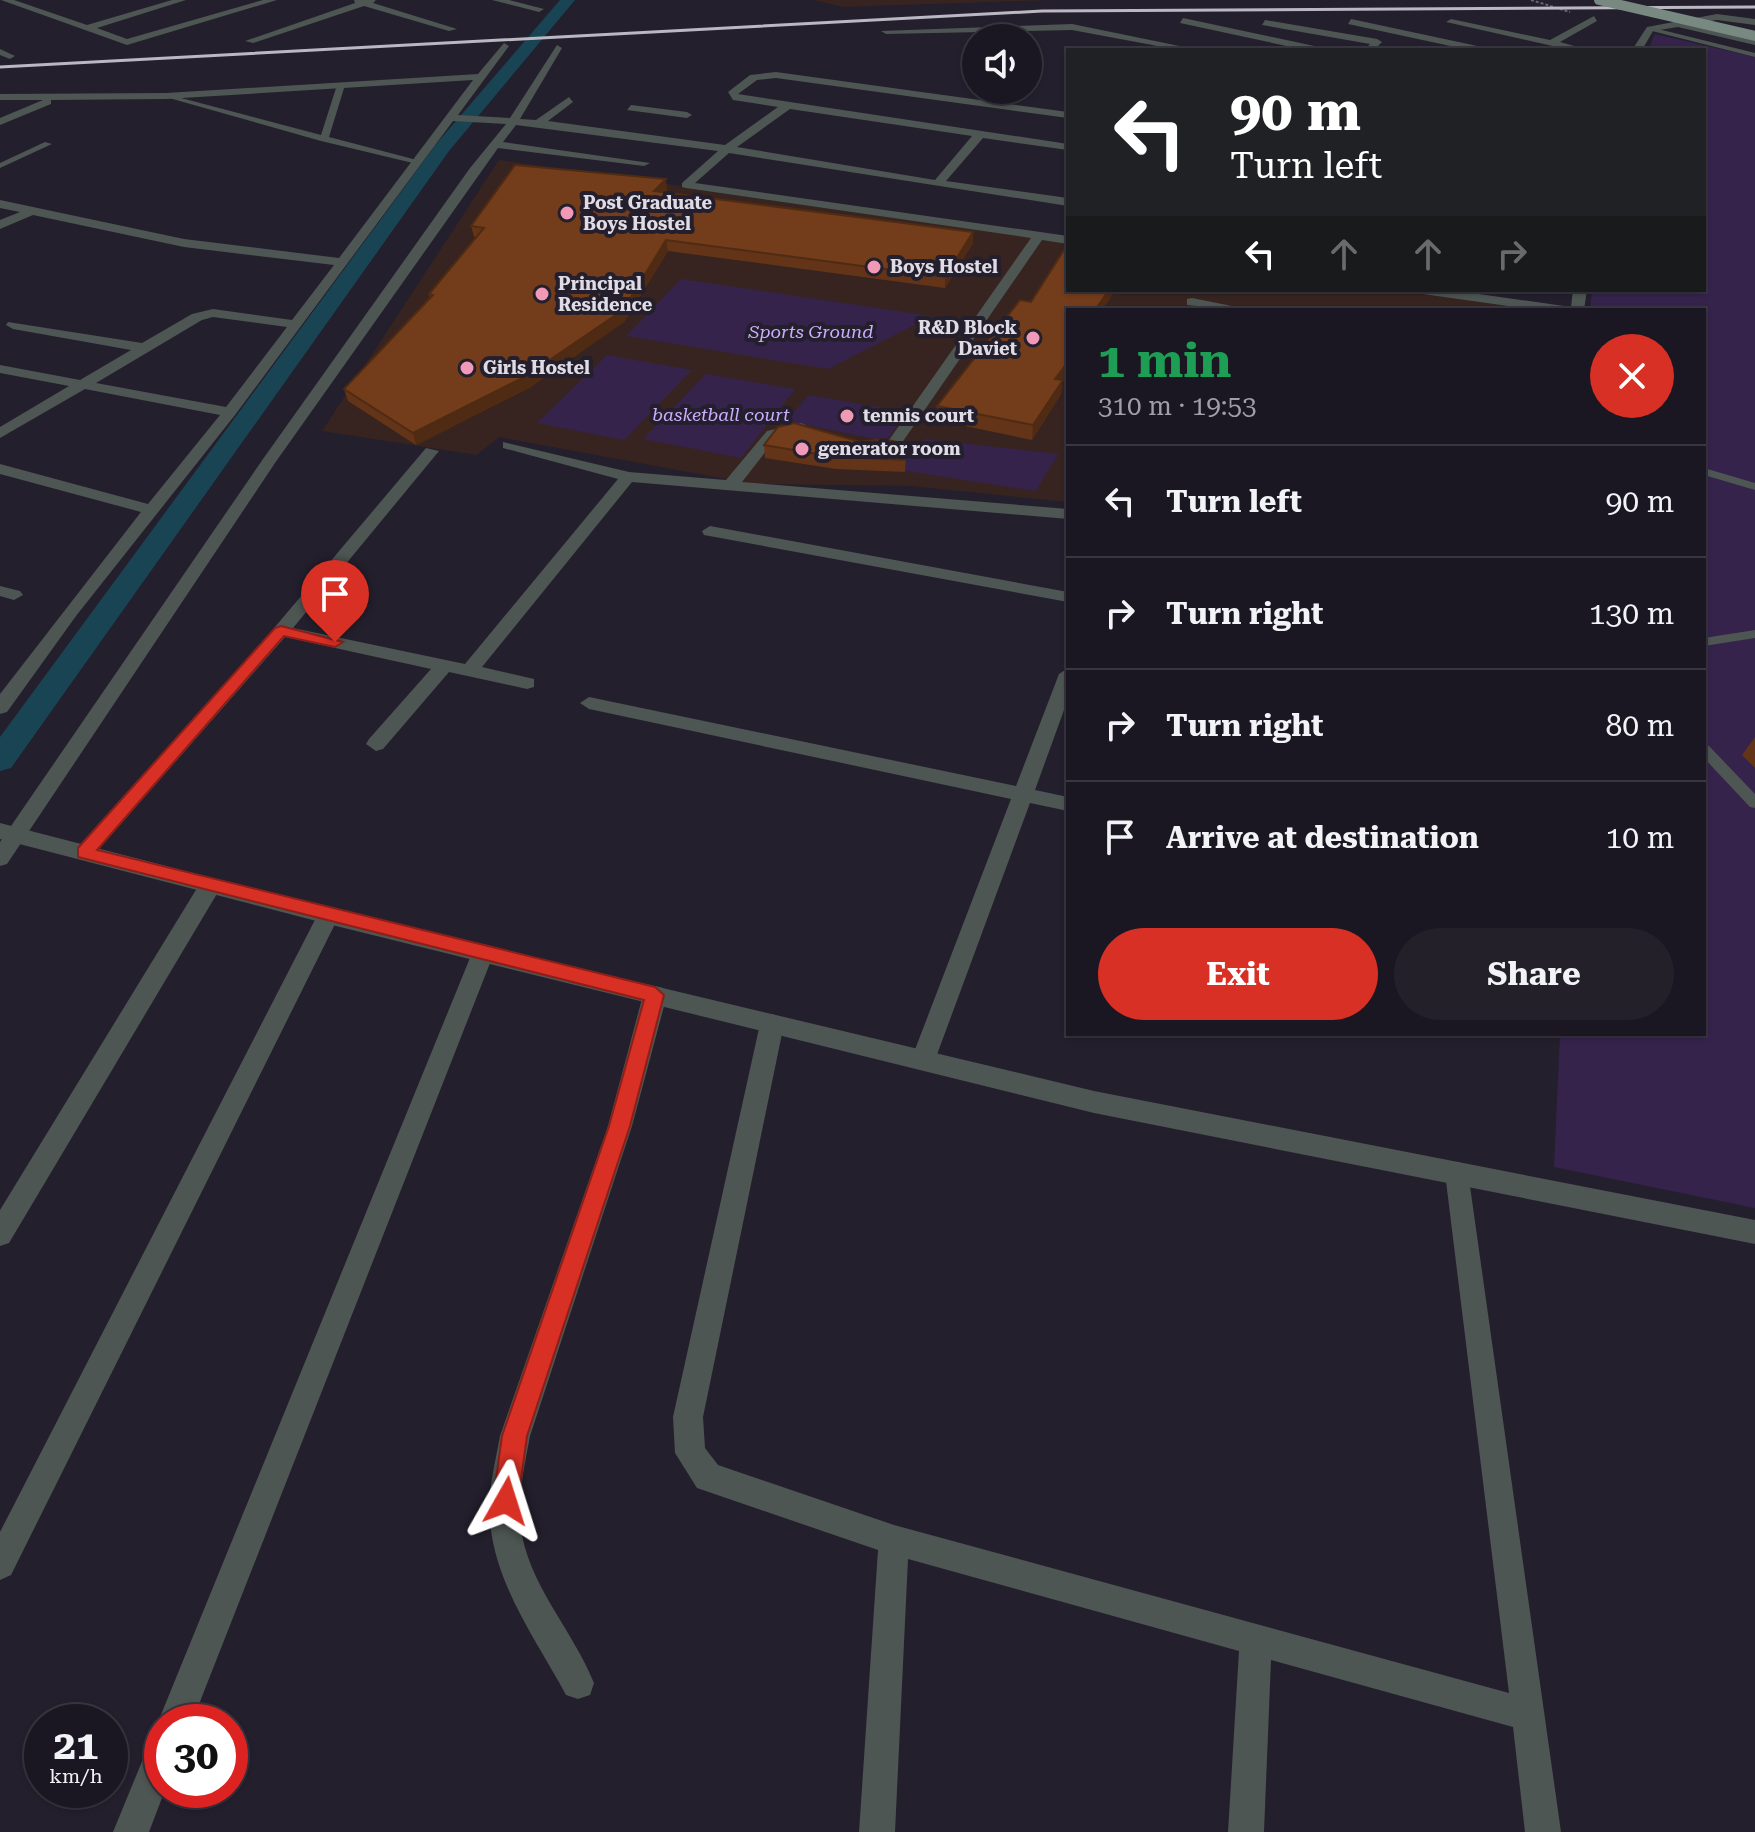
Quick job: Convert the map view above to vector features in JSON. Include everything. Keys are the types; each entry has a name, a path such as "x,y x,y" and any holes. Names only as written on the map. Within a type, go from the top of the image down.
{"main road":[{"path":"1599,0 1755,36"},
{"path":"1631,0 1755,25"}],"street":[{"path":"5,0 123,41 134,41 273,0"},
{"path":"88,28 182,0"},
{"path":"496,0 535,13 546,0"},
{"path":"250,41 363,1 452,29"},
{"path":"30,9 54,3"},
{"path":"1638,48 1650,29 1717,17 1755,25"},
{"path":"1551,43 1594,19"},
{"path":"1183,21 1310,48"},
{"path":"1351,22 1473,48"},
{"path":"1451,22 1575,48"},
{"path":"1265,23 1377,42 1371,48"},
{"path":"1678,24 1755,42"},
{"path":"1042,27 1072,27 1115,39 1180,48"},
{"path":"886,31 962,29"},
{"path":"1510,48 1522,37"},
{"path":"0,708 230,412 414,162 456,119 480,77 504,46"},
{"path":"0,858 8,833 495,144 505,120 557,48"},
{"path":"1066,115 776,75 754,77 732,94 787,106 1066,147"},
{"path":"0,97 166,96 480,77"},
{"path":"0,122 54,99"},
{"path":"538,124 569,100"},
{"path":"603,132 635,104 687,115"},
{"path":"787,106 727,149 686,185 1066,240"},
{"path":"456,119 505,120 603,132 1063,201"},
{"path":"937,184 981,133"},
{"path":"495,144 644,163"},
{"path":"0,204 184,243 341,262"},
{"path":"0,225 31,211"},
{"path":"848,442 861,446 894,444 1039,236"},
{"path":"1437,292 1552,308"},
{"path":"1192,302 1222,308"},
{"path":"0,433 204,314 294,324"},
{"path":"13,325 145,348"},
{"path":"0,369 230,412"},
{"path":"730,486 772,434 795,427 822,434"},
{"path":"508,445 628,477 1066,514"},
{"path":"84,853 281,631 431,451"},
{"path":"0,469 151,510"},
{"path":"469,671 628,477"},
{"path":"710,531 1066,597"},
{"path":"281,631 527,683"},
{"path":"376,744 444,666"},
{"path":"923,1060 1066,679"},
{"path":"589,703 1066,804"},
{"path":"8,833 328,916 1094,1102 1755,1232"},
{"path":"0,1234 210,886"},
{"path":"0,1564 328,916"},
{"path":"182,1704 483,953"},
{"path":"578,1683 514,1563 505,1522 507,1479 515,1436 620,1126 655,995"},
{"path":"772,1024 688,1417 690,1453 708,1477 894,1540 1528,1715"},
{"path":"1458,1173 1543,1832"},
{"path":"877,1832 894,1540"},
{"path":"1246,1832 1256,1639"},
{"path":"131,1832 144,1799"}],"lane":[{"path":"1650,29 1755,55"},
{"path":"324,139 341,85"},
{"path":"166,96 414,162"},
{"path":"0,166 48,144"},
{"path":"1706,472 1755,487"},
{"path":"1706,642 1755,634"},
{"path":"1706,751 1755,803"}],"path":[{"path":"1531,0 1594,19"}],"shaded area":[{"path":"813,0 1050,0 844,7"},
{"path":"499,160 1066,241 1066,292 1432,292 1538,308 1066,308 1066,502 911,486 753,484 499,437 477,455 322,431"}],"green space":[{"path":"1655,34 1755,57 1755,1208 1554,1167 1560,1036 1706,1036 1706,308 1590,308 1592,292 1706,292 1706,48 1649,48"},
{"name":"Sports Ground","path":"681,279 932,316 828,369 626,336"},
{"path":"607,355 692,370 624,440 537,423"},
{"name":"basketball court","path":"706,374 795,389 741,458 643,439"},
{"name":"tennis court","path":"809,395 907,412 886,441 786,421"},
{"path":"925,439 1058,454 1036,491 886,468"}],"building":[{"path":"515,165 666,179 654,191 973,232 945,277 666,240 623,310 526,376 413,433 344,389 433,295 429,294 484,228 471,226"},
{"path":"1064,250 1066,292 1108,292 1096,308 1066,308 1066,365 1055,379 1063,380 1033,425 937,406 1020,300 1031,302"},
{"path":"794,423 860,442 883,439 907,444 905,460 835,457 764,445 778,427"}],"waterway":[{"path":"0,760 443,147 568,0"}],"railway":[{"path":"0,67 1042,11 1755,7"}],"place":[{"name":"Post Graduate Boys Hostel","path":"567,213"},
{"name":"Boys Hostel","path":"874,267"},
{"name":"Principal Residence","path":"542,294"},
{"name":"R&D Block Daviet","path":"1033,338"},
{"name":"Girls Hostel","path":"467,368"},
{"name":"tennis court","path":"847,416"},
{"name":"generator room","path":"802,449"}],"route":[{"path":"335,642 281,631 84,853 655,995 620,1126 574,1270 515,1436 506,1501"}]}
